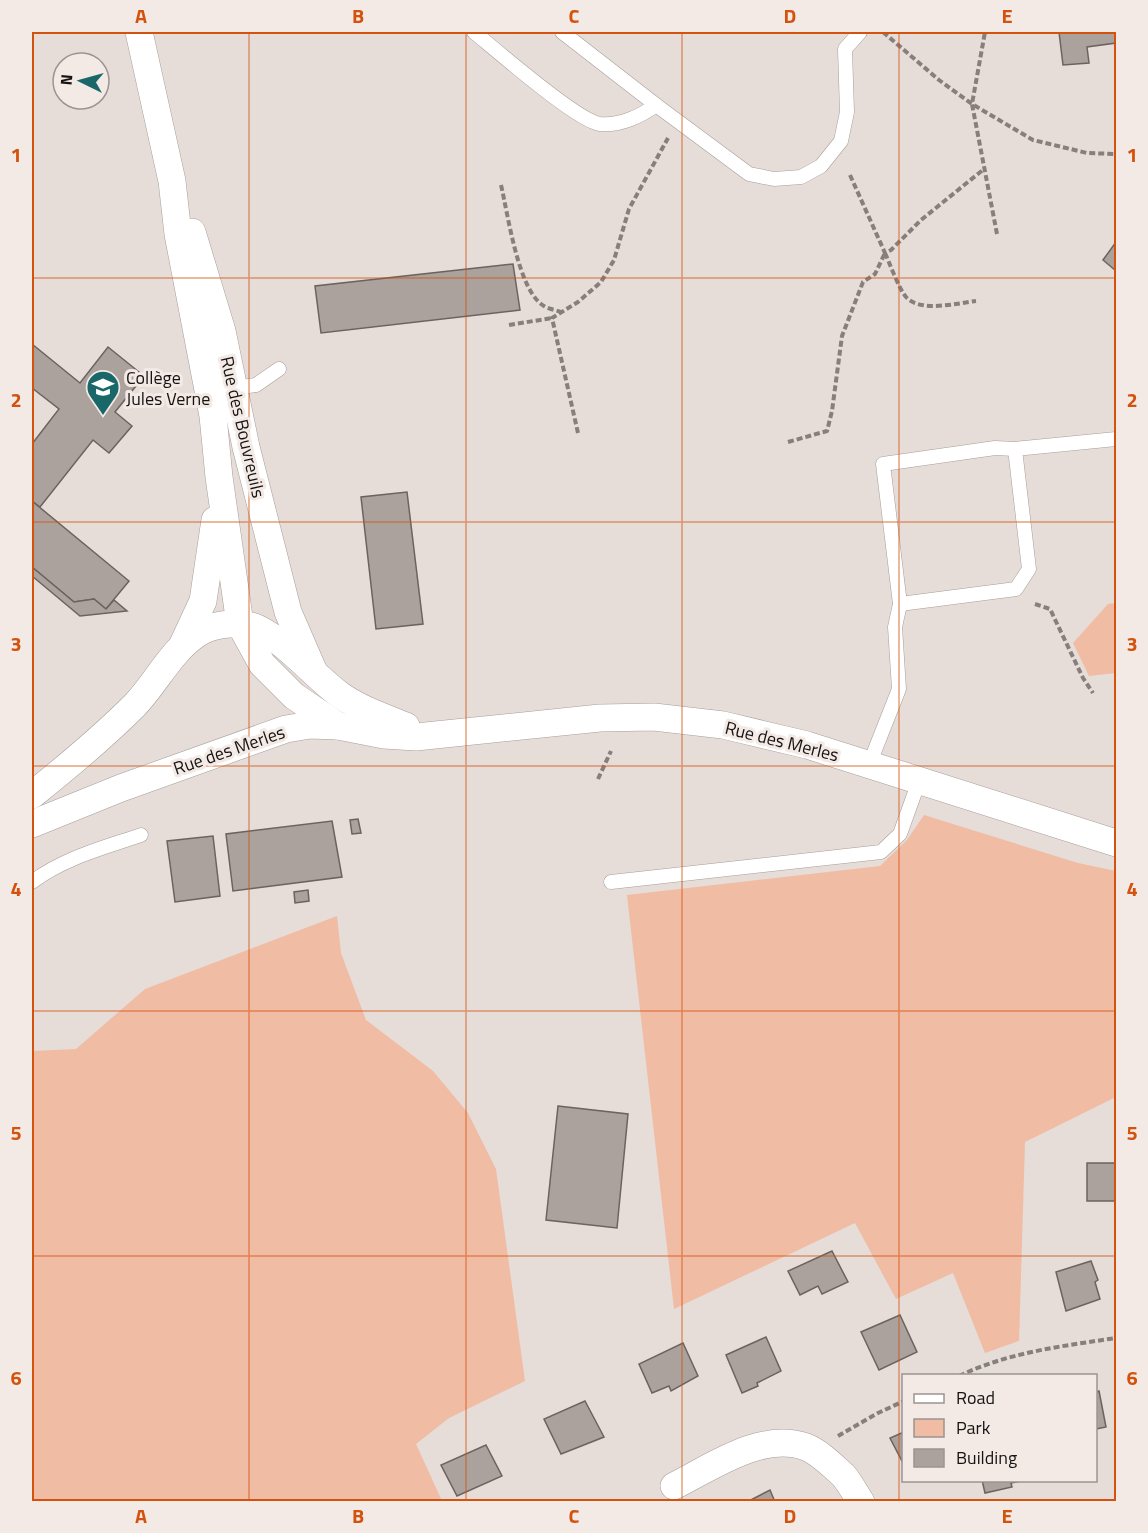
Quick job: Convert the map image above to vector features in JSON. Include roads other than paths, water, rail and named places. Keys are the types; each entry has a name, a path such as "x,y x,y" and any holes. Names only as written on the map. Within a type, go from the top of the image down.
{"street":[{"name":"Rue des Bouvreuils","path":"139,32 172,181 178,234 213,416 219,477"},
{"name":"Rue des Bouvreuils","path":"172,181 199,250 222,331 246,447 288,612 314,672"},
{"path":"219,477 240,624 262,664 294,696 338,726"},
{"path":"182,648 203,601 212,547 219,477"},
{"name":"Rue des Merles","path":"240,624 257,628 274,639 340,694 370,713 435,736"},
{"path":"32,795 135,705 182,648 201,632 216,626 240,624"},
{"path":"286,729 294,696 314,672"},
{"name":"Rue des Merles","path":"32,824 121,788 286,729 310,725 338,726 384,735 416,737 600,718 654,717 723,725 807,745 1116,843"},
{"path":"674,1486 752,1447 781,1442 807,1447 817,1454 843,1476 861,1502"}],"lane":[{"path":"474,32 579,115 600,124 624,121 643,115 656,105"},
{"path":"562,32 677,122 749,174 774,179 801,177 821,166 841,141 847,112 845,49 860,32"},
{"path":"208,391 256,385 279,369"},
{"path":"869,765 899,689 895,627 900,604 883,464 995,448 1015,449 1116,439"},
{"path":"900,604 1016,589 1029,569 1015,449"},
{"path":"611,882 881,852 900,834 919,781"},
{"path":"32,882 48,869 141,835"}],"place":[{"name":"Collège Jules Verne","path":"103,416"}]}
